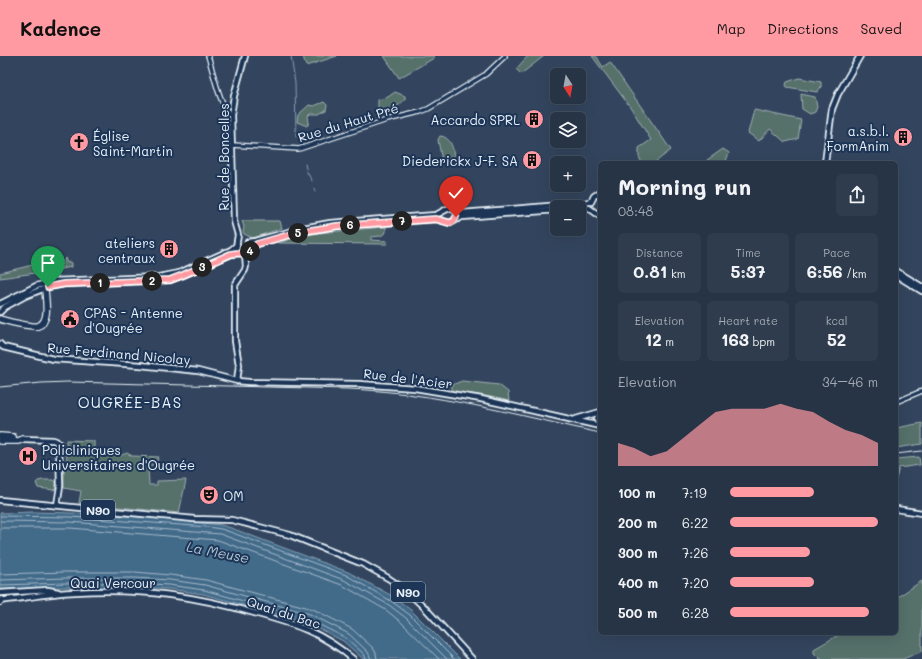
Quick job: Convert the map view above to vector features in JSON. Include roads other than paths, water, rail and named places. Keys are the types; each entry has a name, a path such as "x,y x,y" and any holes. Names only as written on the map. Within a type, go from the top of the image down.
{"highway":[{"path":"0,319 32,326 42,324 45,318 45,288"},
{"path":"0,326 9,322"},
{"path":"0,436 18,437 23,439"},
{"path":"0,441 18,441 23,439"}],"main road":[{"name":"Rue de Boncelles","path":"239,253 236,249 238,235 234,221 231,115 234,96 245,56"},
{"path":"825,161 832,109 841,88 860,56"},
{"path":"592,210 591,201 598,193"},
{"path":"0,304 36,286 53,281 159,277 172,275 225,253 241,241 256,241 287,231 317,225 436,215 449,208 462,213 585,203 591,201"},
{"path":"586,207 598,214"},
{"path":"443,211 441,217 444,221"},
{"path":"455,211 457,215 456,219"},
{"path":"0,312 5,306 45,288 64,284 170,280 229,255 248,253 257,244 280,237 324,228 436,219 450,223 462,217 550,211"},
{"path":"238,235 251,246 251,250"},
{"path":"237,381 239,365 235,343 234,285 245,270 245,254"},
{"path":"898,272 922,287"},
{"path":"898,276 922,291"},
{"name":"Rue Ferdinand Nicolay","path":"0,344 3,347 53,359 138,364 198,371 237,381"},
{"name":"Rue de l'Acier","path":"237,381 359,384 407,387 481,400 598,425"},
{"path":"574,419 598,413"},
{"path":"23,439 56,440 59,444 60,476 57,505"},
{"name":"N90","path":"0,500 194,519 228,520 278,531 327,549 373,569 406,590 426,608 472,659"},
{"path":"898,509 922,513"},
{"path":"0,593 48,590 62,593"},
{"name":"Quai Vercour","path":"1,601 62,593 116,591 148,592 224,604"},
{"name":"Quai du Bac","path":"224,604 313,632 332,642 353,659"}],"street":[{"path":"208,56 223,104 227,112 231,115"},
{"name":"Rue du Haut Pré","path":"232,145 297,149 387,120 420,112 428,109 486,74 505,56"},
{"path":"898,401 922,390"}],"water":[{"name":"La Meuse","path":"0,513 81,513 151,518 221,525 231,528 348,572 394,597 412,611 460,659 363,659 343,641 306,622 203,594 169,589 135,587 0,589"}],"waterway":[{"path":"291,56 295,83 296,137"},
{"path":"305,164 312,181"},
{"path":"314,188 315,192"}],"railway":[{"path":"0,387 68,382 380,391 443,399 475,405 598,433"},
{"path":"898,454 922,451"}],"place":[{"name":"Accardo SPRL","path":"534,119"},
{"name":"a.s.b.l. FormAnim","path":"903,137"},
{"name":"Église Saint-Martin","path":"79,142"},
{"name":"Diederickx J-F. SA","path":"532,160"},
{"name":"ateliers centraux","path":"169,249"},
{"name":"CPAS - Antenne d'Ougrée","path":"70,319"},
{"name":"Policliniques Universitaires d'Ougrée","path":"28,456"},
{"name":"OM","path":"209,495"}],"district":[{"name":"OUGRÉE-BAS","path":"130,402"}]}
